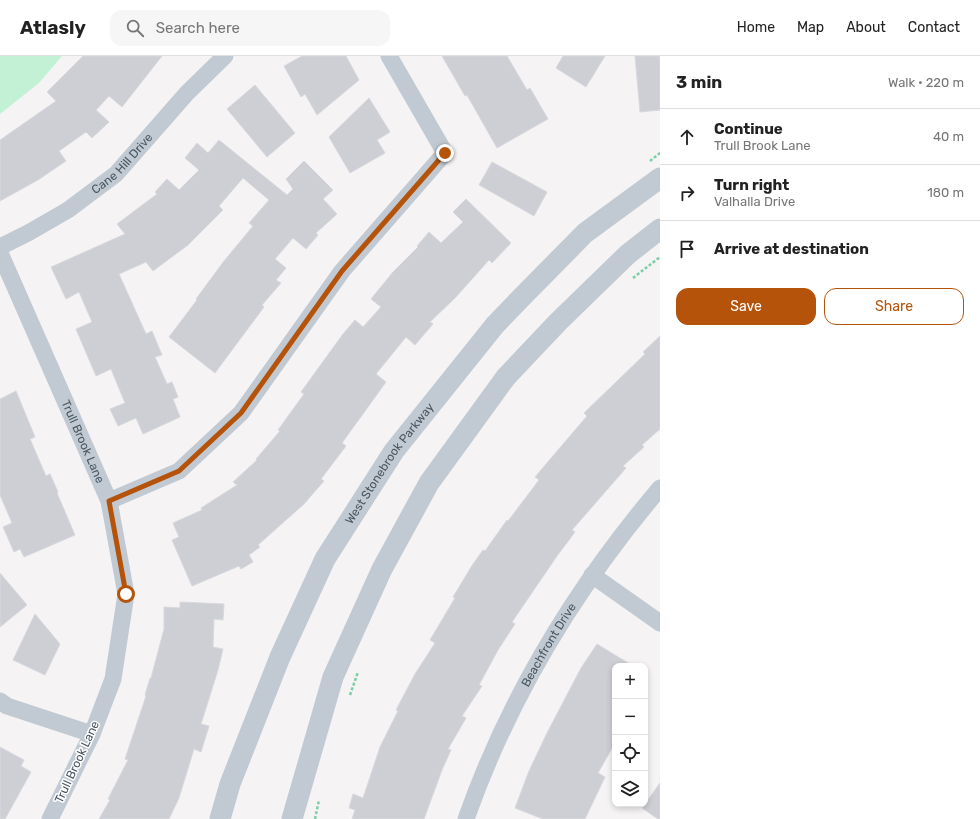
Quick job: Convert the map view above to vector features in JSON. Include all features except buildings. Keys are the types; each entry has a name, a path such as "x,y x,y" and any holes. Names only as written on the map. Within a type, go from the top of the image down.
{"street":[{"name":"Cane Hill Drive","path":"0,247 68,210 116,174 187,93 225,56"},
{"path":"109,501 179,471 241,413 342,271 445,153 389,56"},
{"name":"West Stonebrook Parkway","path":"220,819 230,784 275,671 325,559 394,451 495,325 584,233 660,178"},
{"path":"292,819 333,677 382,569 429,483 506,377 563,317 628,254 660,229"},
{"name":"Trull Brook Lane","path":"0,252 109,501 126,594 112,679 92,734 50,819"},
{"name":"Beachfront Drive","path":"466,819 487,766 524,687 545,648 592,575 620,537 660,488"},
{"path":"592,575 660,622"},
{"path":"0,701 7,706 92,734"}],"path":[{"path":"632,280 660,257"},
{"path":"348,699 359,670"},
{"path":"315,819 320,796"}],"green space":[{"path":"0,56 62,56 39,83 0,114"}],"route":[{"path":"126,594 109,501 179,471 241,413 342,271 445,153"}]}
